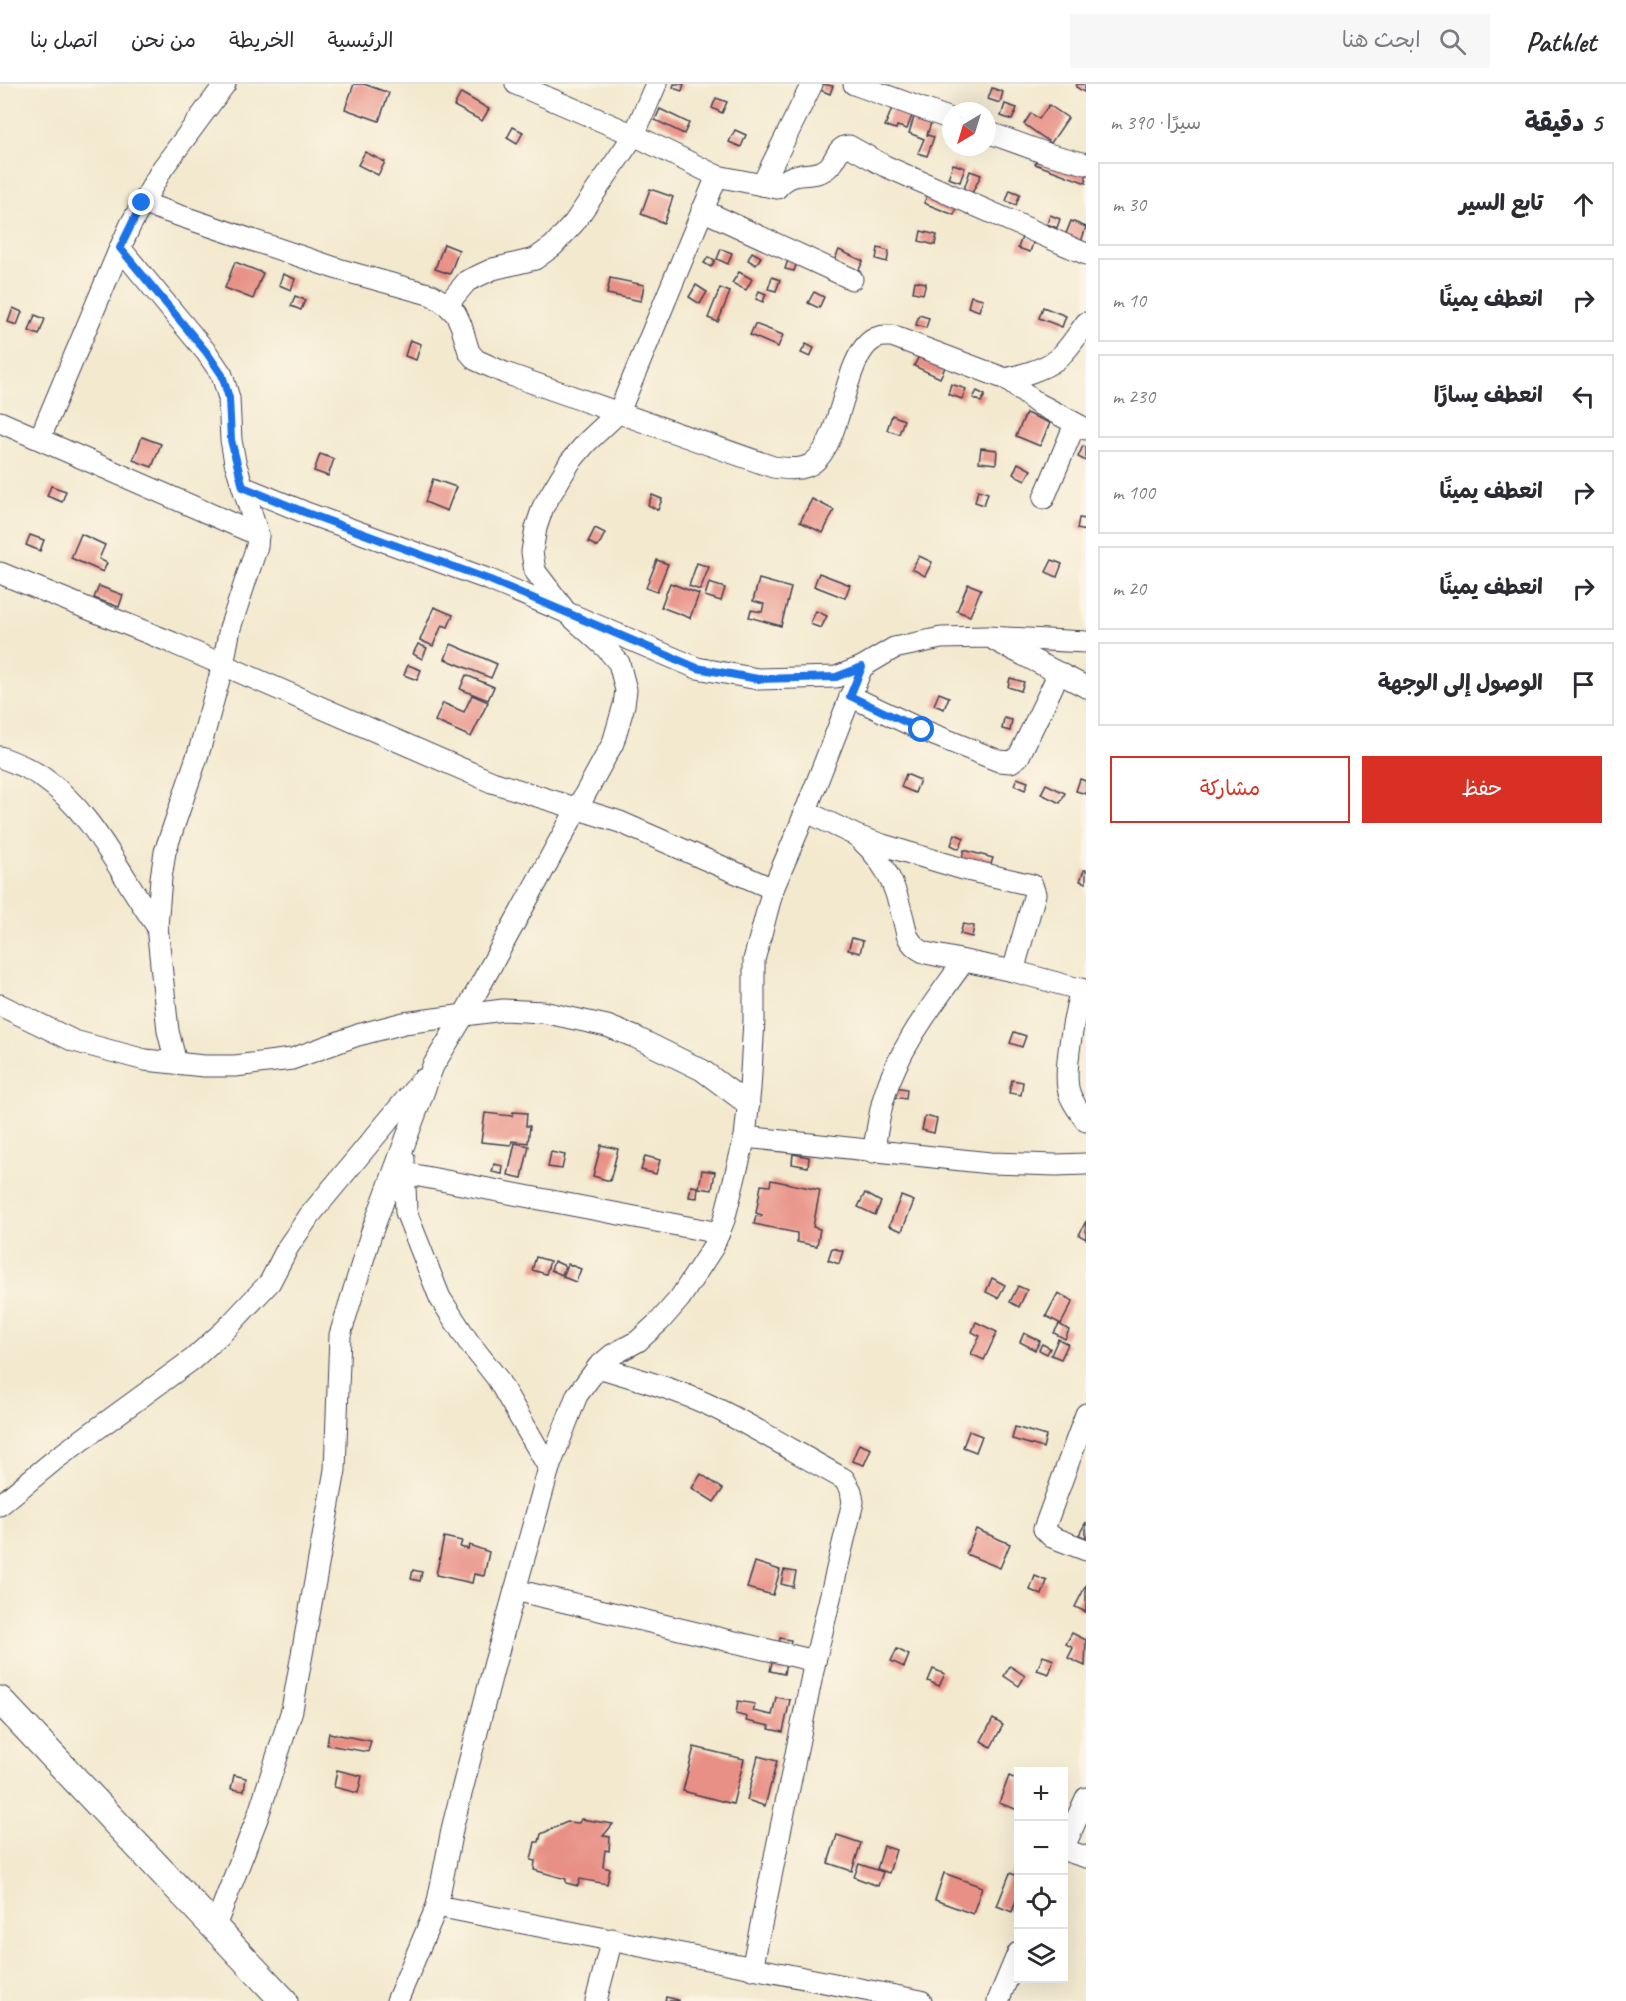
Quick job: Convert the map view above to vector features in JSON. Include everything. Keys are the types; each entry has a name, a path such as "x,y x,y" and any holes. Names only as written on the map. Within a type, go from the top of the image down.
{"street":[{"path":"40,438 120,248 142,203 162,169 225,84"},
{"path":"516,84 634,135 717,176 777,188 783,180 790,177 824,171 841,148 849,146 885,166 1086,254"},
{"path":"447,304 467,281 493,269 535,259 553,246 574,223 634,135 656,84"},
{"path":"762,185 812,84"},
{"path":"854,84 942,116"},
{"path":"996,135 1048,154 1086,164"},
{"path":"0,1505 57,1458 193,1359 226,1329 270,1282 288,1247 310,1215 433,1066 464,1015 613,743 622,715 626,690 619,663 606,648 567,613 535,571 532,552 536,528 543,507 570,462 587,442 620,412 717,176"},
{"path":"142,203 338,269 432,295 447,304 456,314 468,352 476,360 505,373 757,461 786,469 813,464 825,450 859,354 872,339 892,336 1006,380 1037,403 1081,426 1044,498"},
{"path":"702,210 852,279"},
{"path":"120,248 207,353 222,375 229,398 231,440 258,535 257,546 230,628 223,665 200,748 165,852 157,926 166,1022 176,1063"},
{"path":"1006,380 1056,360 1086,323"},
{"path":"0,422 258,535"},
{"path":"243,487 304,512 490,580 697,668 748,678 836,677 862,667 894,648 941,638 987,637 1086,642"},
{"path":"0,573 223,665 492,782 620,822 773,889"},
{"path":"987,637 1086,687"},
{"path":"397,2001 437,1906 453,1826 515,1590 549,1468 577,1395 598,1367 612,1355 638,1341 660,1321 680,1298 713,1247 719,1233 745,1137 754,1020 754,960 773,889 862,667"},
{"path":"850,696 922,730 999,761 1011,762 1019,756 1059,673"},
{"path":"0,756 40,776 65,796 91,824 157,926"},
{"path":"805,811 857,836 963,869 1032,885 1035,894 1013,971"},
{"path":"857,836 882,863 893,882 911,943 918,949 926,953 1013,971 1083,990 1070,1053 1067,1086 1071,1098 1086,1121"},
{"path":"873,1152 884,1098 891,1078 928,1012 964,961"},
{"path":"0,1005 74,1041 145,1060 204,1066 235,1066 292,1059 369,1032 404,1023 503,1010 543,1012 575,1017 635,1037 702,1070 749,1105"},
{"path":"214,1929 258,1816 292,1710 335,1470 340,1335 371,1234 433,1066"},
{"path":"745,1137 990,1163 1086,1164"},
{"path":"403,1149 406,1212 440,1299 468,1341 497,1377 549,1468"},
{"path":"404,1173 719,1233"},
{"path":"598,1367 669,1389 706,1404 765,1434 844,1479 851,1491 853,1503 816,1661 752,1969"},
{"path":"1086,1414 1044,1529 1052,1537 1086,1550"},
{"path":"515,1590 816,1661"},
{"path":"0,1700 284,2001"},
{"path":"1068,1839 1086,1798"},
{"path":"1068,1850 1086,1857"},
{"path":"437,1906 921,2001"},
{"path":"596,2001 612,1939"},
{"path":"998,2001 1014,1963"}],"building":[{"path":"354,84 364,84 389,93 379,121 345,109"},
{"path":"674,84 684,84 682,91 673,88"},
{"path":"822,84 833,86 830,94 820,90"},
{"path":"1077,84 1086,84 1084,92 1076,87"},
{"path":"992,88 1003,92 1000,103 988,99"},
{"path":"461,93 489,109 482,121 454,106"},
{"path":"716,98 727,102 722,113 712,108"},
{"path":"1005,104 1017,108 1012,120 1001,116"},
{"path":"1049,105 1068,118 1051,143 1024,124 1031,113 1039,119"},
{"path":"893,106 913,113 907,129 885,126"},
{"path":"660,109 689,123 684,134 655,120"},
{"path":"914,117 931,123 927,135 934,137 927,156 918,153 924,139 909,133"},
{"path":"513,127 523,132 517,144 507,138"},
{"path":"735,130 746,135 741,147 729,142"},
{"path":"365,152 385,162 378,175 358,165"},
{"path":"1038,156 1086,173 1086,183 1035,164"},
{"path":"953,164 965,168 960,182 948,178"},
{"path":"970,171 981,175 971,195 963,192"},
{"path":"650,189 673,197 664,223 641,214"},
{"path":"1010,190 1020,194 1016,205 1006,201"},
{"path":"928,193 958,205 954,215 924,203"},
{"path":"1050,215 1060,219 1057,228 1047,224"},
{"path":"1071,221 1086,227 1081,242 1065,236"},
{"path":"921,231 937,235 935,245 919,241"},
{"path":"1022,237 1034,240 1030,252 1018,248"},
{"path":"444,244 459,250 450,274 435,269"},
{"path":"878,248 889,251 887,262 876,259"},
{"path":"721,249 732,253 728,264 717,259"},
{"path":"839,250 863,261 858,272 834,261"},
{"path":"752,252 761,257 756,265 748,260"},
{"path":"708,257 715,260 711,267 704,263"},
{"path":"788,260 797,262 794,271 785,269"},
{"path":"235,262 263,273 253,299 225,288"},
{"path":"739,272 752,279 746,290 732,283"},
{"path":"283,274 295,279 291,290 279,285"},
{"path":"772,277 780,280 776,291 768,289"},
{"path":"610,278 644,285 641,301 607,294"},
{"path":"915,281 926,283 923,294 913,292"},
{"path":"696,285 707,292 700,304 689,297"},
{"path":"720,288 730,292 718,322 708,318"},
{"path":"759,291 766,294 763,302 756,299"},
{"path":"814,292 824,297 819,308 808,303"},
{"path":"295,296 305,300 301,310 291,306"},
{"path":"971,296 983,299 979,311 968,307"},
{"path":"1043,307 1066,316 1062,327 1039,318"},
{"path":"13,308 22,312 17,325 8,322"},
{"path":"35,315 45,319 39,335 29,331"},
{"path":"919,315 929,318 926,328 916,325"},
{"path":"755,324 783,335 778,347 750,335"},
{"path":"410,340 421,344 416,360 405,356"},
{"path":"806,344 814,348 810,357 801,353"},
{"path":"921,352 947,363 940,378 914,366"},
{"path":"951,384 966,389 962,399 948,394"},
{"path":"977,391 985,395 981,402 973,398"},
{"path":"1026,413 1050,423 1040,446 1016,436"},
{"path":"892,415 904,420 899,434 887,430"},
{"path":"142,437 161,444 152,467 133,460"},
{"path":"1083,446 1086,447 1086,461 1078,457"},
{"path":"981,448 997,450 996,464 979,462"},
{"path":"320,454 334,459 328,476 314,471"},
{"path":"1018,463 1031,470 1025,480 1013,474"},
{"path":"433,479 456,487 447,511 425,502"},
{"path":"51,486 66,491 62,502 47,496"},
{"path":"978,490 988,493 984,505 975,502"},
{"path":"652,495 662,499 658,510 648,505"},
{"path":"812,499 834,510 823,533 800,522"},
{"path":"1079,518 1086,519 1086,531 1077,529"},
{"path":"595,528 605,533 598,547 588,542"},
{"path":"81,534 105,545 99,559 107,563 103,572 71,558"},
{"path":"30,535 44,540 40,551 26,545"},
{"path":"919,556 932,562 925,576 912,569"},
{"path":"657,560 668,564 657,592 646,588"},
{"path":"1052,560 1062,564 1057,577 1046,572"},
{"path":"697,563 709,567 700,590 689,586"},
{"path":"819,573 850,585 845,598 814,586"},
{"path":"759,579 791,588 781,626 749,617 751,610 762,612 764,604 753,601"},
{"path":"670,583 699,594 690,618 661,607"},
{"path":"709,583 725,588 721,601 705,596"},
{"path":"968,584 981,589 970,616 957,611"},
{"path":"99,586 123,595 119,607 94,598"},
{"path":"434,607 453,615 448,627 442,625 433,646 420,640"},
{"path":"816,611 827,616 821,628 810,624"},
{"path":"418,644 427,648 422,659 413,654"},
{"path":"451,644 497,664 491,678 445,659"},
{"path":"408,665 421,670 417,680 404,675"},
{"path":"466,675 494,687 488,700 460,689"},
{"path":"1010,678 1024,682 1021,691 1008,687"},
{"path":"939,693 949,697 944,709 934,705"},
{"path":"472,695 488,702 471,737 435,721 443,703 464,712"},
{"path":"1004,718 1012,720 1010,731 1002,729"},
{"path":"906,774 920,780 915,793 901,787"},
{"path":"1017,778 1028,782 1025,790 1014,785"},
{"path":"1080,779 1086,781 1086,794 1076,791"},
{"path":"1046,784 1065,793 1060,803 1041,794"},
{"path":"955,834 964,838 959,849 951,845"},
{"path":"964,850 993,858 989,870 961,862"},
{"path":"1086,870 1086,883 1080,881"},
{"path":"963,924 974,926 972,937 960,934"},
{"path":"852,938 863,941 860,953 848,950"},
{"path":"1014,1032 1026,1036 1022,1047 1010,1043"},
{"path":"1012,1080 1023,1082 1021,1095 1009,1093"},
{"path":"895,1087 907,1089 906,1099 893,1097"},
{"path":"513,1112 527,1113 526,1126 530,1126 528,1143 512,1141 511,1145 481,1142 485,1113 512,1116"},
{"path":"925,1116 937,1119 934,1133 922,1130"},
{"path":"515,1143 529,1146 522,1178 508,1175"},
{"path":"601,1145 618,1149 610,1181 593,1176"},
{"path":"551,1152 565,1155 562,1169 548,1167"},
{"path":"793,1154 809,1157 808,1167 792,1164"},
{"path":"645,1156 660,1160 656,1174 641,1170"},
{"path":"494,1164 503,1166 502,1174 492,1172"},
{"path":"702,1170 715,1172 712,1190 699,1188"},
{"path":"771,1180 820,1190 813,1227 820,1229 817,1246 797,1242 797,1233 754,1224 756,1216 761,1217 762,1215 756,1213 761,1185 770,1186"},
{"path":"691,1186 698,1187 697,1198 689,1197"},
{"path":"865,1193 881,1202 875,1215 858,1207"},
{"path":"901,1196 914,1201 902,1231 889,1226"},
{"path":"1086,1221 1086,1239 1079,1235"},
{"path":"832,1248 843,1251 839,1264 828,1260"},
{"path":"536,1257 550,1261 546,1274 532,1270"},
{"path":"554,1261 565,1266 562,1275 551,1270"},
{"path":"568,1264 581,1269 576,1282 563,1277"},
{"path":"992,1278 1005,1285 998,1298 986,1292"},
{"path":"1018,1286 1027,1290 1019,1307 1010,1302"},
{"path":"1058,1293 1073,1301 1061,1324 1046,1316"},
{"path":"976,1322 997,1332 984,1360 971,1354 980,1336 972,1332"},
{"path":"1059,1324 1069,1330 1065,1339 1054,1333"},
{"path":"1024,1333 1040,1341 1035,1350 1020,1342"},
{"path":"1058,1339 1068,1344 1061,1359 1051,1355"},
{"path":"1042,1344 1050,1348 1047,1354 1039,1350"},
{"path":"1015,1427 1046,1436 1043,1448 1012,1439"},
{"path":"969,1431 982,1436 976,1452 963,1447"},
{"path":"859,1444 871,1449 864,1465 852,1461"},
{"path":"701,1474 723,1489 714,1502 692,1488"},
{"path":"1086,1522 1086,1538 1079,1535"},
{"path":"976,1529 1010,1544 1000,1568 966,1554"},
{"path":"444,1537 462,1541 460,1547 468,1549 469,1545 489,1552 484,1576 474,1574 472,1583 436,1575"},
{"path":"755,1562 780,1570 773,1595 747,1588"},
{"path":"413,1570 422,1572 420,1581 411,1579"},
{"path":"784,1570 796,1572 793,1587 781,1584"},
{"path":"1035,1576 1047,1581 1042,1595 1030,1590"},
{"path":"1086,1585 1086,1612 1075,1607"},
{"path":"1072,1633 1086,1640 1085,1666 1068,1658 1073,1648 1066,1644"},
{"path":"780,1638 791,1640 789,1648 778,1646"},
{"path":"897,1649 909,1655 904,1667 891,1661"},
{"path":"1043,1656 1054,1660 1049,1674 1037,1670"},
{"path":"773,1658 786,1661 784,1674 770,1671"},
{"path":"1010,1666 1025,1676 1019,1686 1004,1676"},
{"path":"933,1669 945,1674 939,1686 928,1681"},
{"path":"776,1697 790,1700 783,1732 769,1729 770,1726 746,1721 747,1717 736,1714 738,1701 755,1704 753,1711 772,1715"},
{"path":"993,1719 1003,1725 991,1747 981,1741"},
{"path":"329,1733 371,1741 368,1752 327,1745"},
{"path":"694,1747 744,1759 733,1804 683,1791"},
{"path":"758,1756 777,1761 765,1806 747,1800"},
{"path":"337,1770 362,1776 358,1793 334,1787"},
{"path":"234,1775 246,1778 244,1791 231,1789"},
{"path":"1009,1776 1014,1778 1014,1809 999,1803"},
{"path":"581,1819 613,1824 603,1836 610,1837 609,1851 605,1850 603,1867 610,1869 607,1884 580,1879 578,1886 566,1883 566,1879 534,1870 535,1861 531,1860 535,1842 539,1842 541,1834 567,1822 579,1823"},
{"path":"837,1835 861,1843 852,1871 828,1863"},
{"path":"884,1846 896,1850 889,1873 877,1869"},
{"path":"859,1864 883,1872 878,1886 854,1877"},
{"path":"944,1873 982,1887 973,1914 935,1900"},
{"path":"1010,1873 1014,1874 1012,1912 997,1906"},
{"path":"666,1997 679,2000 679,2001 665,2001"}],"route":[{"path":"142,203 120,248 207,353 222,375 229,398 231,440 235,462 243,487 304,512 490,580 697,668 758,679 836,677 862,667 850,696 922,730"}]}
